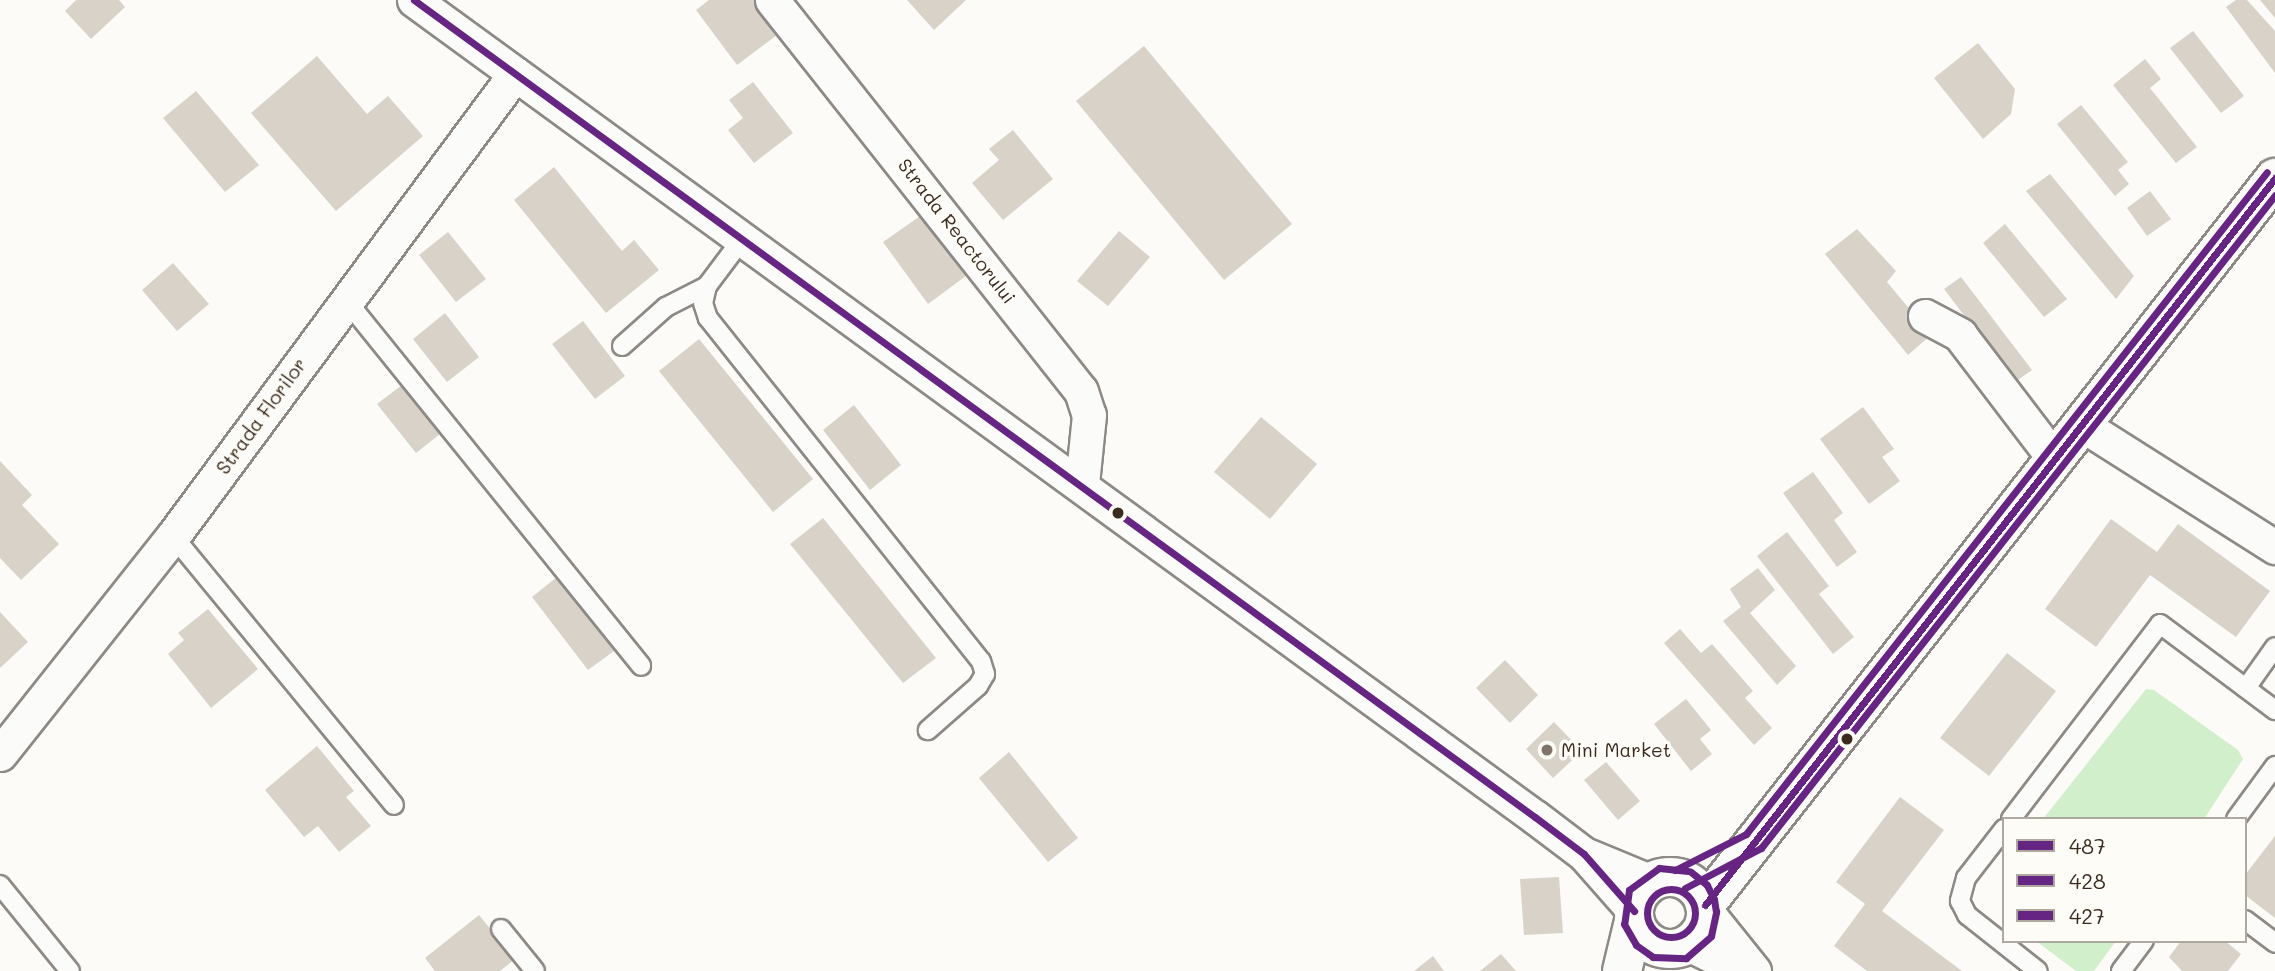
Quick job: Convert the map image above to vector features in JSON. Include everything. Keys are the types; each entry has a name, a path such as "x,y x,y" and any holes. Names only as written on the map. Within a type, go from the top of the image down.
{"main road":[{"path":"1622,971 1668,902 1753,842 2084,426 2275,178"},
{"path":"1668,902 1701,932 1676,954 1649,943 1668,902"}],"street":[{"path":"414,0 1082,484 1584,854 1668,902 1755,971"},
{"name":"Strada Reactorului","path":"772,0 1081,391 1089,415 1082,484"},
{"name":"Strada Florilor","path":"0,754 173,536 515,74"},
{"path":"1925,316 1960,335 2056,461"},
{"path":"2084,426 2275,547"},
{"path":"1676,954 1743,971"}],"lane":[{"path":"743,238 707,286 703,303 708,318 981,661 985,674 978,686 928,730"},
{"path":"622,346 666,307 707,286"},
{"path":"346,300 641,666"},
{"path":"173,536 394,805"},
{"path":"2013,817 2160,624 2275,710"},
{"path":"2246,688 2275,648"},
{"path":"2237,817 2275,766"},
{"path":"2002,832 1966,878 1960,901 1967,915 2002,943"},
{"path":"0,886 70,971"},
{"path":"2247,922 2275,943"},
{"path":"501,929 535,971"},
{"path":"2002,943 2038,971"},
{"path":"2121,971 2142,943"}],"green space":[{"path":"2146,689 2154,690 2238,750 2243,759 2205,817 2045,817"},
{"path":"2039,943 2115,943 2094,971 2076,971"}],"building":[{"path":"76,0 119,0 125,7 91,39 65,11"},
{"path":"709,0 758,0 781,32 737,65 696,10"},
{"path":"907,0 966,0 934,30"},
{"path":"2236,0 2247,0 2275,31 2275,73 2226,7"},
{"path":"2260,0 2275,0 2275,18"},
{"path":"2193,31 2244,96 2221,113 2170,48"},
{"path":"1978,43 2015,89 2011,114 1983,139 1934,78"},
{"path":"1144,46 1292,224 1224,280 1076,101"},
{"path":"317,56 367,114 388,96 423,136 336,211 251,113"},
{"path":"2145,59 2161,79 2150,88 2197,147 2176,163 2113,85"},
{"path":"753,82 793,133 754,163 728,130 743,118 729,100"},
{"path":"196,91 259,165 225,192 163,118"},
{"path":"2081,105 2128,162 2118,170 2129,184 2115,196 2057,124"},
{"path":"1013,130 1053,179 1003,220 972,183 999,160 989,149"},
{"path":"554,167 622,251 634,240 659,270 606,313 514,200"},
{"path":"2050,174 2134,276 2116,299 2026,191"},
{"path":"2150,191 2171,219 2147,236 2127,208"},
{"path":"926,212 970,273 928,304 883,242"},
{"path":"2005,224 2067,299 2044,317 1983,243"},
{"path":"1857,229 1896,271 1887,282 1931,335 1908,355 1825,254"},
{"path":"1119,231 1150,257 1108,306 1077,281"},
{"path":"448,232 486,279 456,302 419,255"},
{"path":"173,263 209,304 177,331 142,290"},
{"path":"1961,277 2032,370 2015,382 1944,289"},
{"path":"445,313 479,357 447,382 413,339"},
{"path":"583,321 625,376 595,399 552,344"},
{"path":"699,339 813,479 773,512 659,371"},
{"path":"402,385 440,434 416,453 377,404"},
{"path":"854,405 901,465 870,490 823,430"},
{"path":"1863,407 1894,449 1882,457 1900,481 1869,504 1820,439"},
{"path":"1261,417 1317,464 1270,519 1214,472"},
{"path":"0,461 32,495 22,505 59,544 21,580 0,558"},
{"path":"1813,472 1843,513 1834,520 1857,552 1837,567 1783,493"},
{"path":"823,518 936,658 903,683 790,544"},
{"path":"2111,519 2157,552 2178,524 2270,591 2236,637 2150,575 2096,647 2045,609"},
{"path":"1787,532 1829,586 1819,594 1854,637 1833,654 1757,556"},
{"path":"1758,568 1775,590 1750,613 1796,666 1777,685 1723,621 1741,607 1730,589"},
{"path":"557,577 614,651 588,670 532,597"},
{"path":"208,609 258,669 211,708 168,654 184,640 178,633"},
{"path":"0,612 28,642 0,668"},
{"path":"1680,629 1701,653 1712,644 1753,691 1745,698 1772,728 1754,745 1664,643"},
{"path":"2007,653 2056,691 1989,776 1940,738"},
{"path":"1505,660 1538,695 1510,723 1476,688"},
{"path":"1686,699 1711,730 1700,739 1712,754 1691,771 1654,724"},
{"path":"1554,722 1582,751 1553,778 1526,749"},
{"path":"317,746 354,791 346,797 371,826 339,852 318,826 304,837 265,790"},
{"path":"1009,752 1078,838 1048,862 979,778"},
{"path":"1606,762 1640,801 1618,820 1584,780"},
{"path":"1900,797 1944,830 1882,911 1962,971 1867,971 1834,946 1865,904 1836,882"},
{"path":"2275,836 2275,918 2247,897 2247,872"},
{"path":"1559,877 1563,933 1524,935 1520,879"},
{"path":"479,915 515,959 500,971 435,971 425,958"},
{"path":"2180,943 2227,943 2241,954 2228,971 2182,971 2169,957"},
{"path":"1501,954 1516,971 1480,971"},
{"path":"1433,956 1444,971 1414,971"}],"transit line":[{"name":"487","path":"414,0 1535,817 1584,854 1634,911"},
{"name":"427","path":"1675,870 1746,834 2267,172"},
{"name":"487","path":"1705,905 2275,178"},
{"name":"428","path":"1685,888 1761,848 2275,195"},
{"name":"428","path":"1688,871 1659,868 1629,890 1624,924 1636,945 1653,957 1686,958 1711,936 1716,912 1714,899 1707,885 1691,872"},
{"name":"427","path":"1671,889 1688,896 1695,913 1688,930 1671,937 1654,930 1647,913 1654,896 1671,889"}],"place":[{"name":"Mini Market","path":"1547,750"}]}
